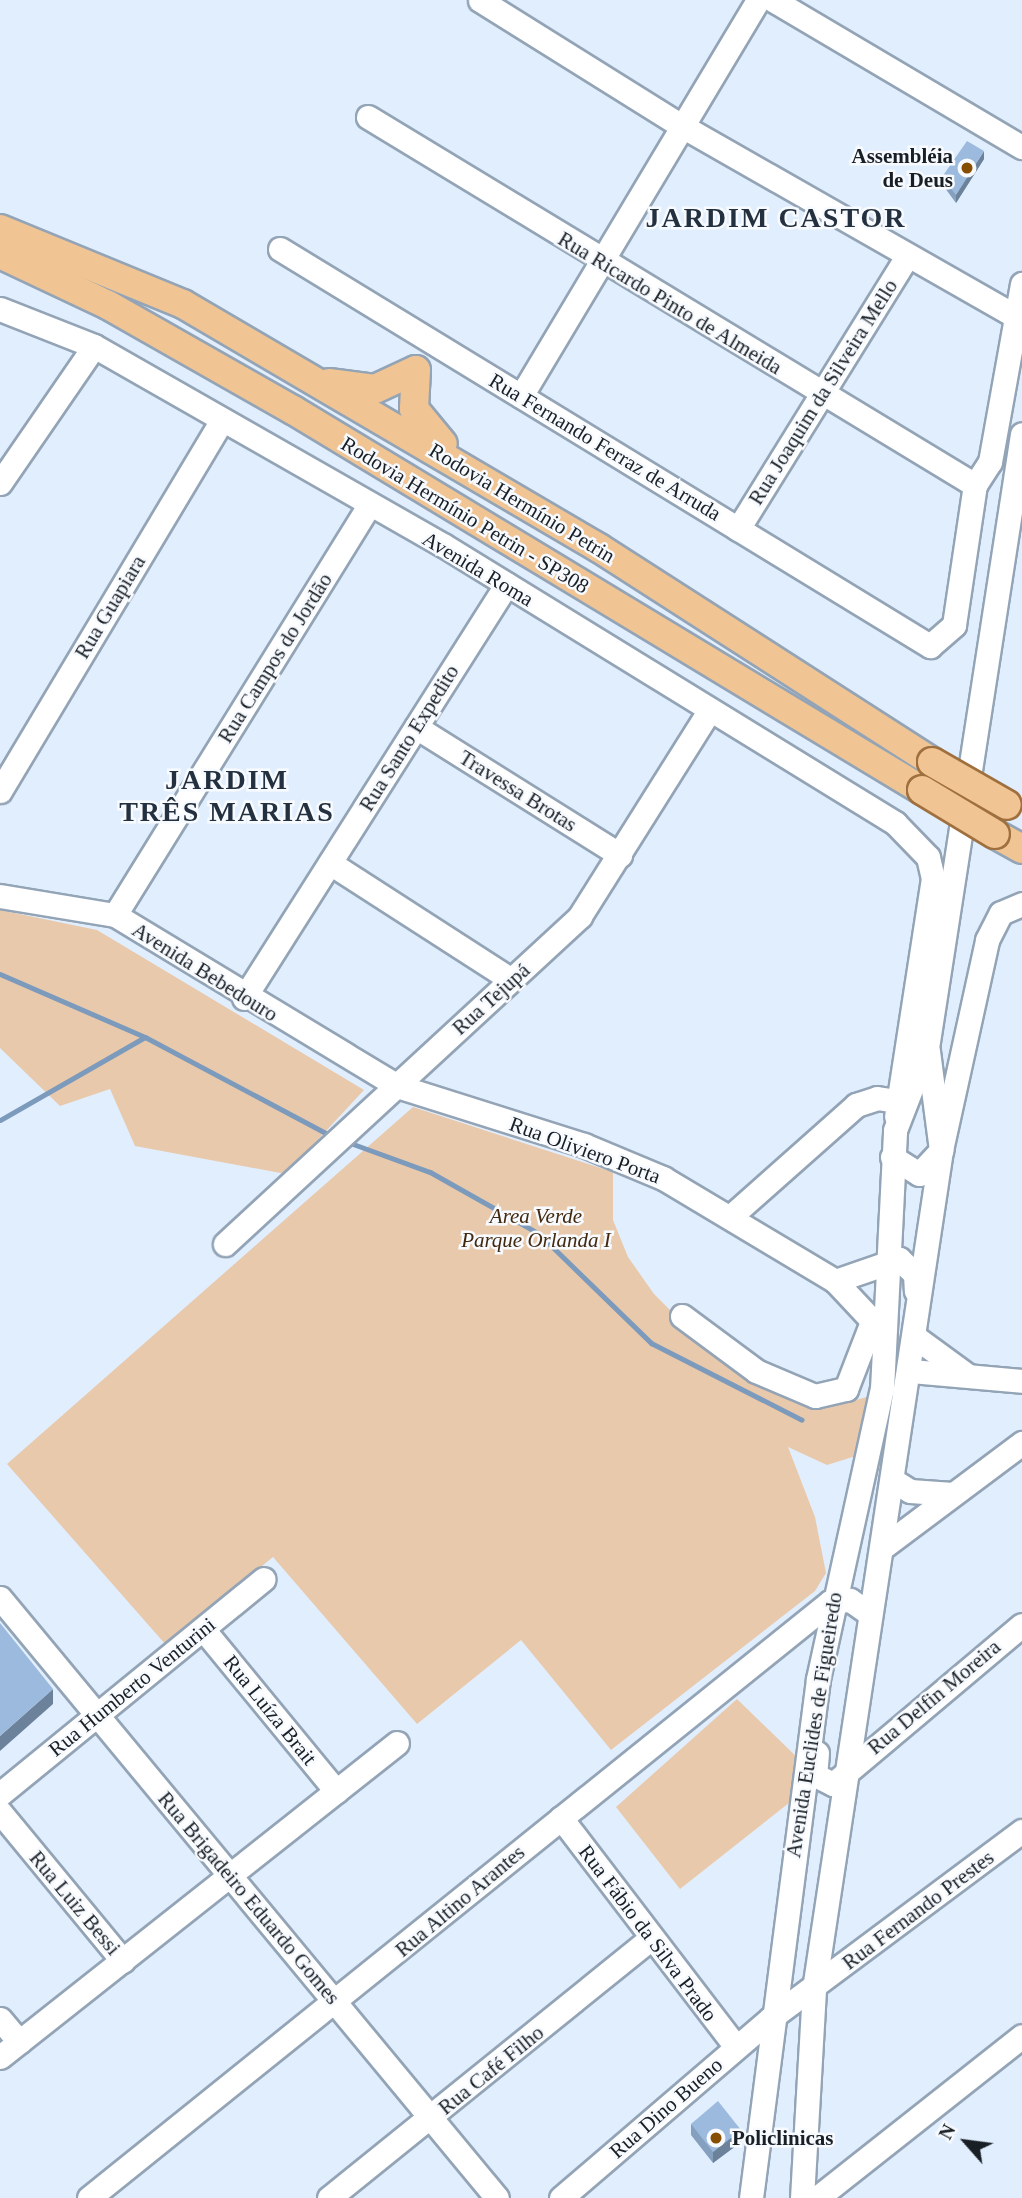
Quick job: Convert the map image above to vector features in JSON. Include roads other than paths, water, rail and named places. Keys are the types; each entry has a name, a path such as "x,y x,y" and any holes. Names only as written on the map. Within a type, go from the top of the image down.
{"main road":[{"name":"Rodovia Hermínio Petrin","path":"0,229 183,304 491,484 932,762 1014,810"},
{"name":"Rodovia Hermínio Petrin - SP308","path":"0,254 108,305 293,410 1022,849"},
{"path":"313,380 375,389 416,370"},
{"path":"416,370 412,394 420,423 491,484"}],"street":[{"path":"480,0 682,126 1012,314"},
{"path":"521,396 758,0"},
{"path":"773,0 1022,147"},
{"name":"Rua Ricardo Pinto de Almeida","path":"368,117 821,395 975,485"},
{"name":"Rua Fernando Ferraz de Arruda","path":"280,249 930,646 954,625 975,485"},
{"name":"Rua Joaquim da Silveira Mello","path":"738,529 907,256"},
{"path":"975,485 990,461 1012,314 1022,284"},
{"name":"Avenida Roma","path":"0,309 94,346 220,423 507,584 708,713 895,823 920,846 930,866"},
{"path":"416,370 435,344"},
{"path":"0,483 94,346"},
{"name":"Rua Guapiara","path":"0,791 220,423"},
{"path":"927,1048 1022,434"},
{"name":"Rua Campos do Jordão","path":"115,915 368,507"},
{"name":"Rua Santo Expedito","path":"244,998 507,584"},
{"name":"Rua Tejupá","path":"225,1244 580,916 708,713"},
{"name":"Travessa Brotas","path":"416,727 620,855"},
{"path":"330,863 510,979"},
{"name":"Avenida Euclides de Figueiredo","path":"751,2198 771,2018 830,1602 866,1478 882,1390 877,1325 896,1101 933,892 930,866"},
{"name":"Avenida Bebedouro","path":"0,895 115,915 244,998 397,1086"},
{"name":"Avenida Euclides de Figueiredo","path":"802,2198 814,1989 870,1614 911,1371 917,1310 941,1150 987,940 1012,908"},
{"name":"Avenida Euclides de Figueiredo","path":"895,1130 927,1048"},
{"name":"Avenida Euclides de Figueiredo","path":"927,1048 939,1099 941,1150"},
{"name":"Rua Oliviero Porta","path":"397,1086 584,1145 663,1178 835,1281 877,1325"},
{"path":"730,1217 856,1105 877,1098 896,1101"},
{"path":"892,1157 919,1174 941,1150"},
{"path":"835,1281 884,1261 911,1266 917,1310"},
{"path":"682,1316 756,1371 815,1396 846,1389 877,1325"},
{"path":"915,1337 975,1381"},
{"path":"911,1371 975,1381 1022,1381"},
{"path":"883,1547 949,1494 1022,1443"},
{"path":"894,1481 919,1493 949,1494"},
{"name":"Rua Humberto Venturini","path":"0,1794 264,1579"},
{"name":"Rua Brigadeiro Eduardo Gomes","path":"0,1598 497,2198"},
{"path":"830,1602 850,1600 870,1614"},
{"name":"Rua Altino Arantes","path":"89,2198 336,2003 830,1602"},
{"name":"Rua Delfin Moreira","path":"846,1771 1022,1625"},
{"name":"Rua Luíza Brait","path":"203,1629 336,1791"},
{"path":"818,1679 815,1775 833,1784 846,1771"},
{"path":"0,2057 397,1743"},
{"name":"Rua Luiz Bessi","path":"0,1812 123,1961"},
{"name":"Rua Fábio da Silva Prado","path":"561,1818 650,1939 736,2047"},
{"name":"Rua Fernando Prestes","path":"771,2018 814,1989 1022,1831"},
{"name":"Rua Café Filho","path":"329,2198 432,2119 650,1939"},
{"name":"Rua Dino Bueno","path":"561,2198 771,2018"},
{"path":"0,2019 19,2042"},
{"path":"817,2198 1022,2036"}],"waterway":[{"path":"0,974 145,1037 333,1137"},
{"path":"0,1120 145,1037"},
{"path":"353,1144 430,1172 538,1233 651,1343 802,1420"}],"place":[{"name":"Assembléia de Deus","path":"967,168"},
{"name":"Policlinicas","path":"716,2138"}],"district":[{"name":"JARDIM CASTOR","path":"776,218"},
{"name":"JARDIM TRÊS MARIAS","path":"227,796"}],"park label":[{"name":"Area Verde Parque Orlanda I","path":"536,1228"}]}
